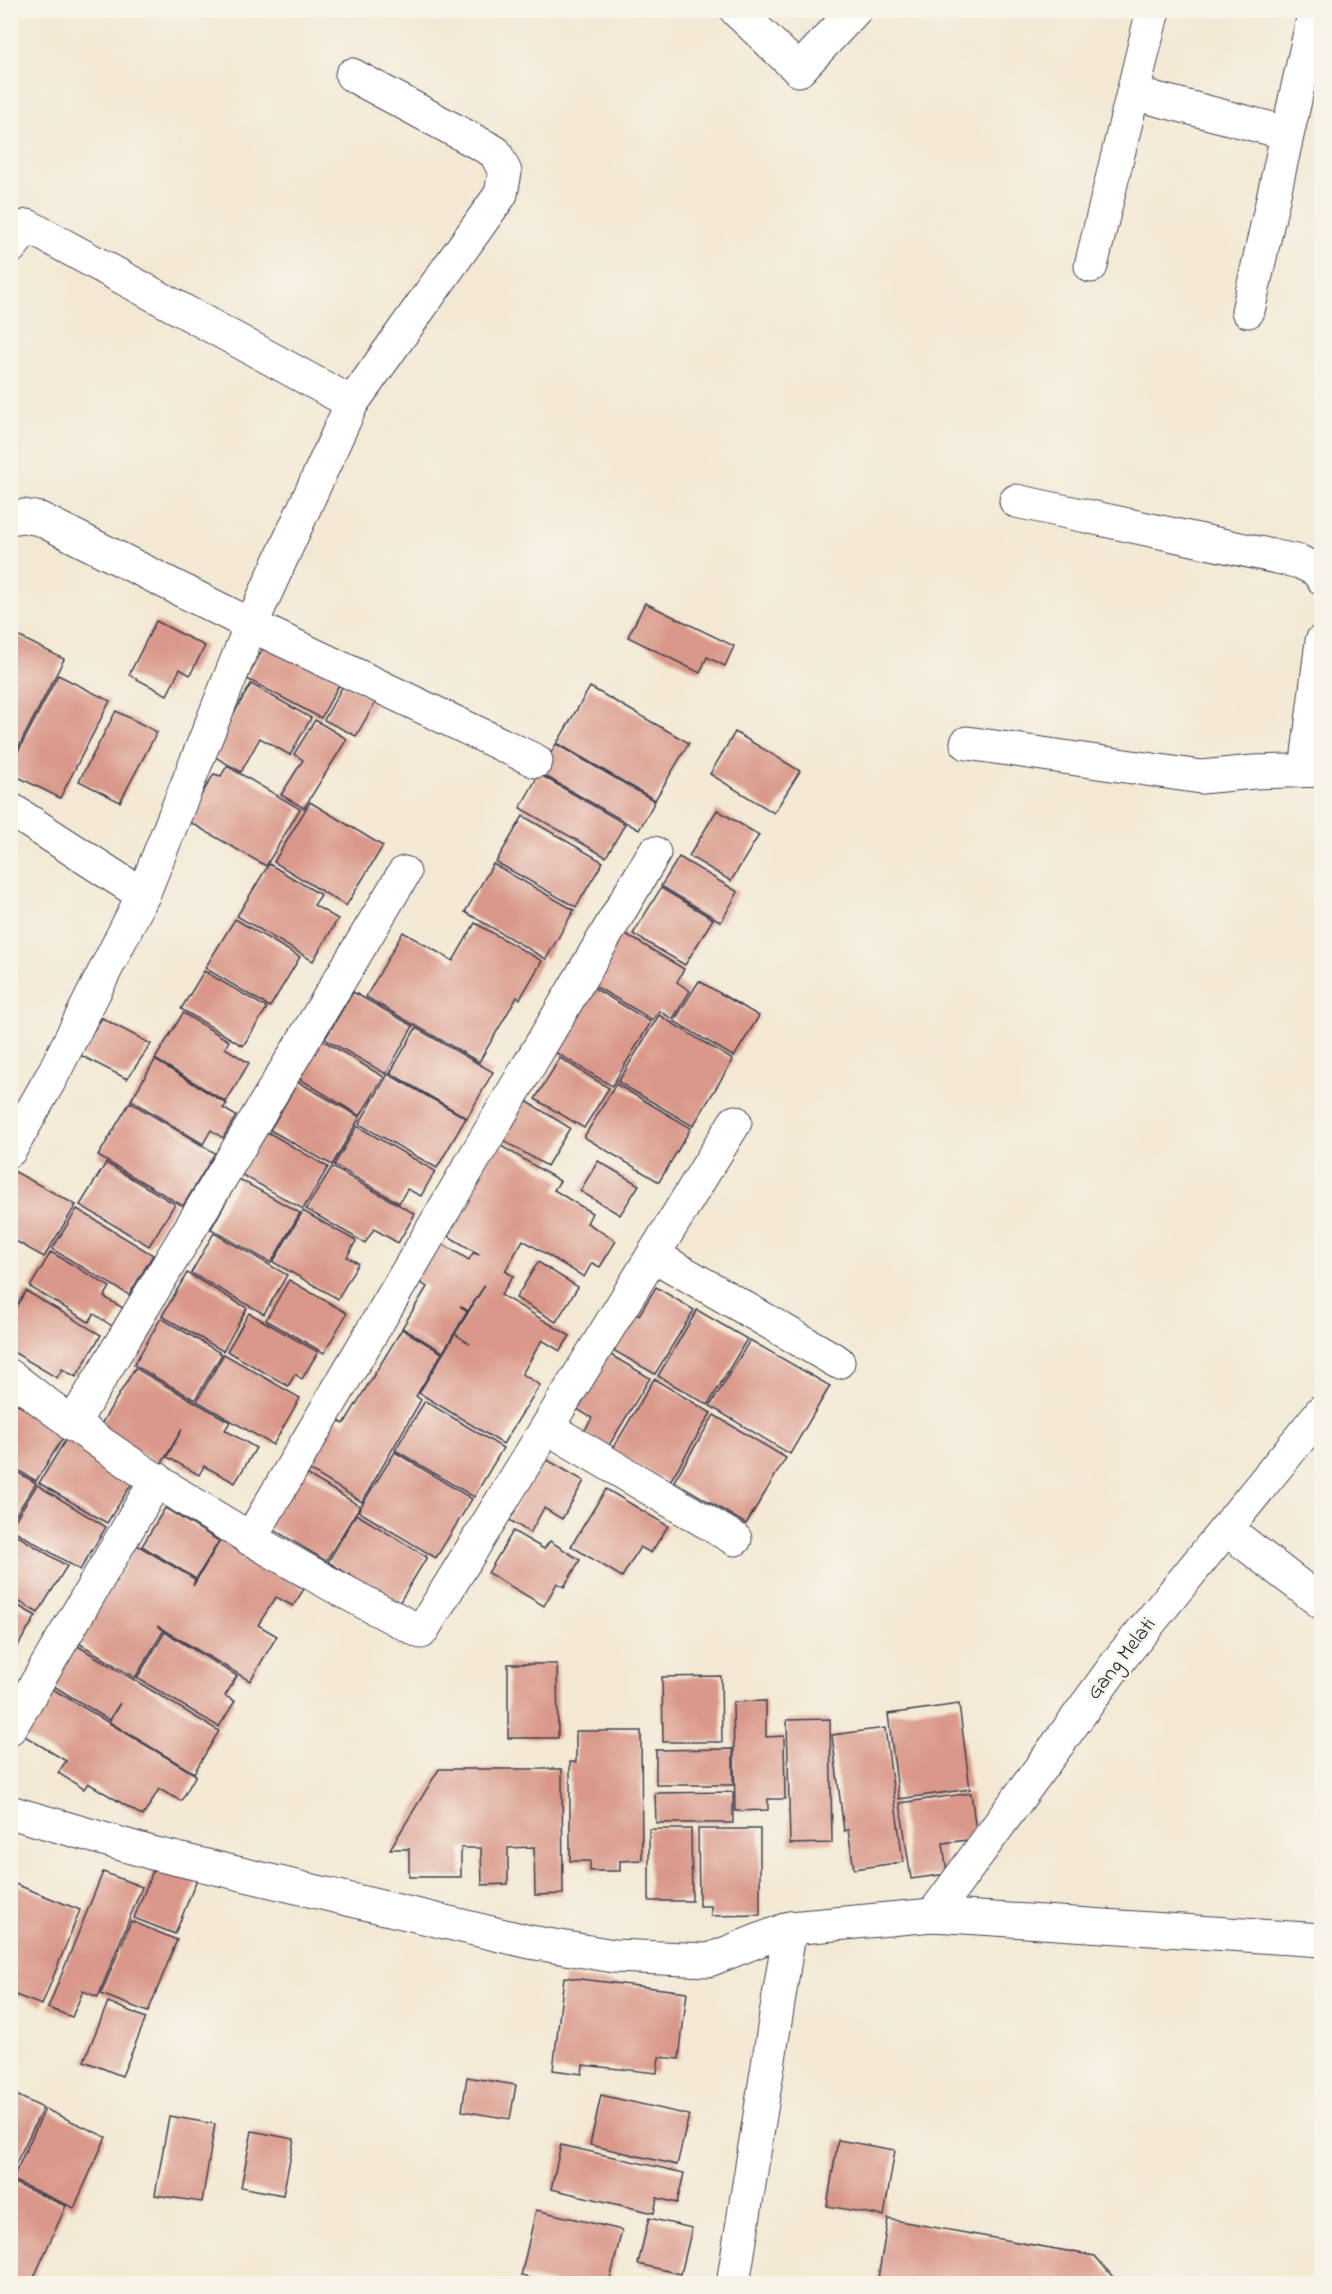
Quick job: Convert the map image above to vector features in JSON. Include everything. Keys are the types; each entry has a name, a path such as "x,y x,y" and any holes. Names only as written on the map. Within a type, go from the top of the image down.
{"street":[{"path":"736,10 799,70 855,10"},
{"path":"1091,266 1153,10"},
{"path":"1248,311 1315,10"},
{"path":"10,1150 52,1076 142,896 251,625 352,403 501,194 505,172 495,152 352,75"},
{"path":"1133,93 1287,133"},
{"path":"10,248 28,226 352,403"},
{"path":"1016,501 1300,562 1318,572 1322,578"},
{"path":"10,518 23,516 40,519 251,625 536,761"},
{"path":"967,743 1201,777 1314,770 1322,641"},
{"path":"10,809 142,896"},
{"path":"250,1539 654,853"},
{"path":"72,1425 404,873"},
{"path":"10,1376 72,1425 250,1539 350,1596 421,1632 735,1122"},
{"path":"653,1255 838,1362"},
{"name":"Gang Melati","path":"933,1915 1123,1655 1322,1411"},
{"path":"548,1428 735,1539"},
{"path":"10,1728 157,1479"},
{"path":"1226,1529 1322,1604"},
{"path":"10,1812 152,1853 530,1942 614,1956 709,1960 790,1928 933,1915 1322,1940"},
{"path":"733,2283 790,1928"}],"building":[{"path":"645,603 734,646 725,666 707,657 700,673 628,637"},
{"path":"156,621 205,646 190,675 180,669 167,695 129,675"},
{"path":"10,632 64,659 16,752 10,749"},
{"path":"267,641 342,679 321,718 247,679"},
{"path":"58,675 110,701 60,798 10,773 10,767"},
{"path":"251,684 311,718 290,755 260,738 241,772 210,754"},
{"path":"344,684 376,701 356,736 324,720"},
{"path":"590,687 689,743 655,800 557,743"},
{"path":"116,711 157,732 120,802 79,781"},
{"path":"315,720 347,739 304,808 281,795 303,760 294,754"},
{"path":"735,732 800,771 774,813 710,774"},
{"path":"556,744 655,801 639,830 540,773"},
{"path":"227,766 300,809 266,866 186,820 214,774 221,776"},
{"path":"539,774 625,824 606,857 520,808"},
{"path":"310,802 383,846 346,906 274,862"},
{"path":"717,810 759,835 731,881 689,856"},
{"path":"523,816 603,862 576,907 496,862"},
{"path":"679,857 738,892 721,922 661,886"},
{"path":"269,864 321,895 314,905 338,919 313,961 237,916"},
{"path":"493,864 574,910 546,959 465,912"},
{"path":"661,888 713,919 685,965 633,934"},
{"path":"235,919 300,957 270,1007 205,968"},
{"path":"475,923 542,961 520,999 517,997 479,1062 366,997 403,932 453,961"},
{"path":"619,930 684,969 677,982 690,991 673,1019 659,1011 653,1020 588,982"},
{"path":"204,971 267,1008 243,1046 181,1009"},
{"path":"699,981 759,1016 734,1057 674,1021"},
{"path":"587,984 651,1022 612,1086 548,1048"},
{"path":"353,992 413,1026 386,1074 325,1039"},
{"path":"183,1013 229,1041 225,1048 249,1063 226,1102 155,1059"},
{"path":"659,1015 733,1060 693,1126 618,1082"},
{"path":"102,1018 151,1044 127,1079 78,1054"},
{"path":"416,1028 493,1072 467,1118 390,1073"},
{"path":"319,1038 384,1077 360,1116 295,1076"},
{"path":"560,1058 609,1088 584,1128 535,1099"},
{"path":"155,1060 227,1104 223,1108 236,1116 223,1138 211,1130 203,1144 131,1100"},
{"path":"388,1074 466,1118 437,1168 359,1124"},
{"path":"298,1082 360,1117 332,1165 270,1130"},
{"path":"616,1084 691,1128 659,1182 584,1137"},
{"path":"523,1099 570,1128 547,1166 499,1138"},
{"path":"130,1102 215,1153 183,1206 98,1156"},
{"path":"357,1126 435,1171 421,1196 407,1189 399,1203 334,1165"},
{"path":"264,1130 328,1167 303,1209 239,1173"},
{"path":"496,1143 560,1181 554,1190 592,1213 587,1223 616,1241 600,1267 592,1263 584,1277 523,1240 505,1271 513,1276 501,1295 570,1336 560,1351 542,1340 522,1374 540,1385 503,1444 419,1393 485,1285 468,1311 460,1306 467,1312 443,1352 402,1328 427,1287 415,1279 438,1241 469,1260 473,1253 480,1255 440,1231"},
{"path":"598,1161 639,1185 620,1215 580,1191"},
{"path":"106,1163 175,1204 149,1246 80,1205"},
{"path":"332,1167 415,1214 398,1243 374,1229 365,1243 306,1209"},
{"path":"10,1169 76,1205 44,1257 10,1238"},
{"path":"239,1179 300,1213 271,1263 211,1229"},
{"path":"77,1209 153,1255 129,1295 52,1249"},
{"path":"303,1211 356,1241 347,1257 358,1263 338,1299 273,1262"},
{"path":"214,1233 287,1275 264,1314 191,1273"},
{"path":"51,1252 110,1287 104,1297 123,1308 112,1326 94,1314 89,1322 30,1287"},
{"path":"538,1262 578,1287 556,1322 516,1298"},
{"path":"187,1273 247,1308 223,1351 162,1316"},
{"path":"289,1280 347,1313 324,1353 266,1320"},
{"path":"656,1287 694,1310 655,1374 606,1346 628,1309 639,1315"},
{"path":"26,1291 101,1335 76,1377 62,1369 57,1378 10,1350 10,1316"},
{"path":"697,1310 747,1339 708,1405 658,1376"},
{"path":"249,1313 318,1352 302,1379 295,1374 288,1386 227,1351"},
{"path":"161,1318 222,1354 195,1400 134,1365"},
{"path":"402,1329 442,1353 416,1396 421,1400 362,1502 298,1463 328,1414 344,1424"},
{"path":"750,1340 830,1386 790,1454 710,1406"},
{"path":"604,1351 650,1378 608,1447 584,1432 592,1418 572,1406"},
{"path":"224,1354 300,1398 273,1445 197,1401"},
{"path":"135,1368 230,1422 225,1430 256,1448 235,1483 204,1466 199,1475 167,1457 182,1429 161,1465 98,1429"},
{"path":"654,1379 711,1413 669,1483 612,1450"},
{"path":"10,1400 66,1433 36,1481 10,1465"},
{"path":"425,1401 503,1448 474,1497 395,1450"},
{"path":"714,1415 786,1458 746,1524 674,1481"},
{"path":"68,1436 136,1477 107,1523 39,1483"},
{"path":"395,1452 472,1499 436,1558 358,1511"},
{"path":"544,1458 584,1481 562,1519 544,1508 530,1533 508,1519"},
{"path":"10,1468 36,1483 10,1524"},
{"path":"298,1469 360,1506 326,1561 264,1524"},
{"path":"37,1485 106,1527 80,1570 10,1528"},
{"path":"606,1489 668,1526 651,1553 640,1547 622,1577 571,1546"},
{"path":"165,1508 219,1541 196,1579 142,1546"},
{"path":"356,1514 427,1557 398,1605 328,1562"},
{"path":"10,1531 67,1566 38,1613 10,1596"},
{"path":"513,1531 544,1549 550,1541 580,1560 564,1587 557,1583 544,1606 488,1573"},
{"path":"221,1539 304,1589 293,1606 276,1597 258,1625 277,1636 250,1681 164,1630 135,1678 77,1642 137,1545 195,1579 193,1586"},
{"path":"10,1601 36,1616 14,1652 10,1651"},
{"path":"165,1632 237,1676 225,1696 235,1701 219,1727 137,1678"},
{"path":"76,1645 219,1731 194,1773 109,1722 120,1703 109,1720 52,1685"},
{"path":"508,1664 557,1664 558,1738 508,1738"},
{"path":"721,1676 722,1742 663,1742 662,1677"},
{"path":"51,1688 196,1775 181,1801 159,1789 143,1816 88,1783 84,1789 58,1773 66,1761 23,1735"},
{"path":"766,1701 766,1737 784,1736 785,1799 768,1799 768,1810 735,1811 733,1702"},
{"path":"959,1704 970,1789 899,1799 888,1714"},
{"path":"830,1719 832,1843 790,1844 787,1720"},
{"path":"885,1728 903,1862 854,1869 848,1830 844,1831 832,1735"},
{"path":"576,1731 641,1731 642,1860 620,1861 620,1871 590,1871 590,1861 570,1861 570,1762 576,1762"},
{"path":"733,1749 733,1785 656,1785 656,1750"},
{"path":"439,1769 562,1769 563,1894 535,1895 534,1847 508,1848 508,1884 482,1885 481,1848 461,1848 461,1877 409,1877 409,1849 390,1849"},
{"path":"733,1792 733,1823 656,1823 655,1793"},
{"path":"971,1793 977,1839 943,1843 947,1874 911,1879 900,1803"},
{"path":"649,1829 691,1829 692,1901 649,1901"},
{"path":"698,1829 760,1829 760,1915 711,1916 711,1906 699,1906"},
{"path":"156,1863 197,1879 175,1934 134,1918"},
{"path":"103,1872 142,1887 98,1997 83,1991 72,2017 48,2008"},
{"path":"10,1882 80,1910 42,2005 10,1993"},
{"path":"131,1921 177,1940 148,2012 101,1994"},
{"path":"564,1977 687,1992 679,2059 659,2057 657,2073 583,2065 582,2074 553,2070"},
{"path":"108,2002 146,2018 122,2076 84,2061"},
{"path":"467,2077 516,2085 510,2119 462,2111"},
{"path":"10,2092 43,2108 14,2167 10,2165"},
{"path":"601,2095 689,2115 677,2165 590,2145"},
{"path":"45,2109 106,2137 74,2208 12,2180"},
{"path":"169,2116 215,2124 202,2202 155,2195"},
{"path":"252,2131 294,2139 283,2195 241,2187"},
{"path":"838,2140 895,2150 884,2216 827,2206"},
{"path":"561,2145 684,2173 677,2203 657,2198 654,2213 551,2189"},
{"path":"12,2182 66,2206 31,2284 10,2284"},
{"path":"536,2210 622,2230 609,2284 556,2284 521,2276"},
{"path":"649,2218 692,2228 681,2274 638,2264"},
{"path":"888,2219 1095,2256 1119,2284 877,2284"}]}
